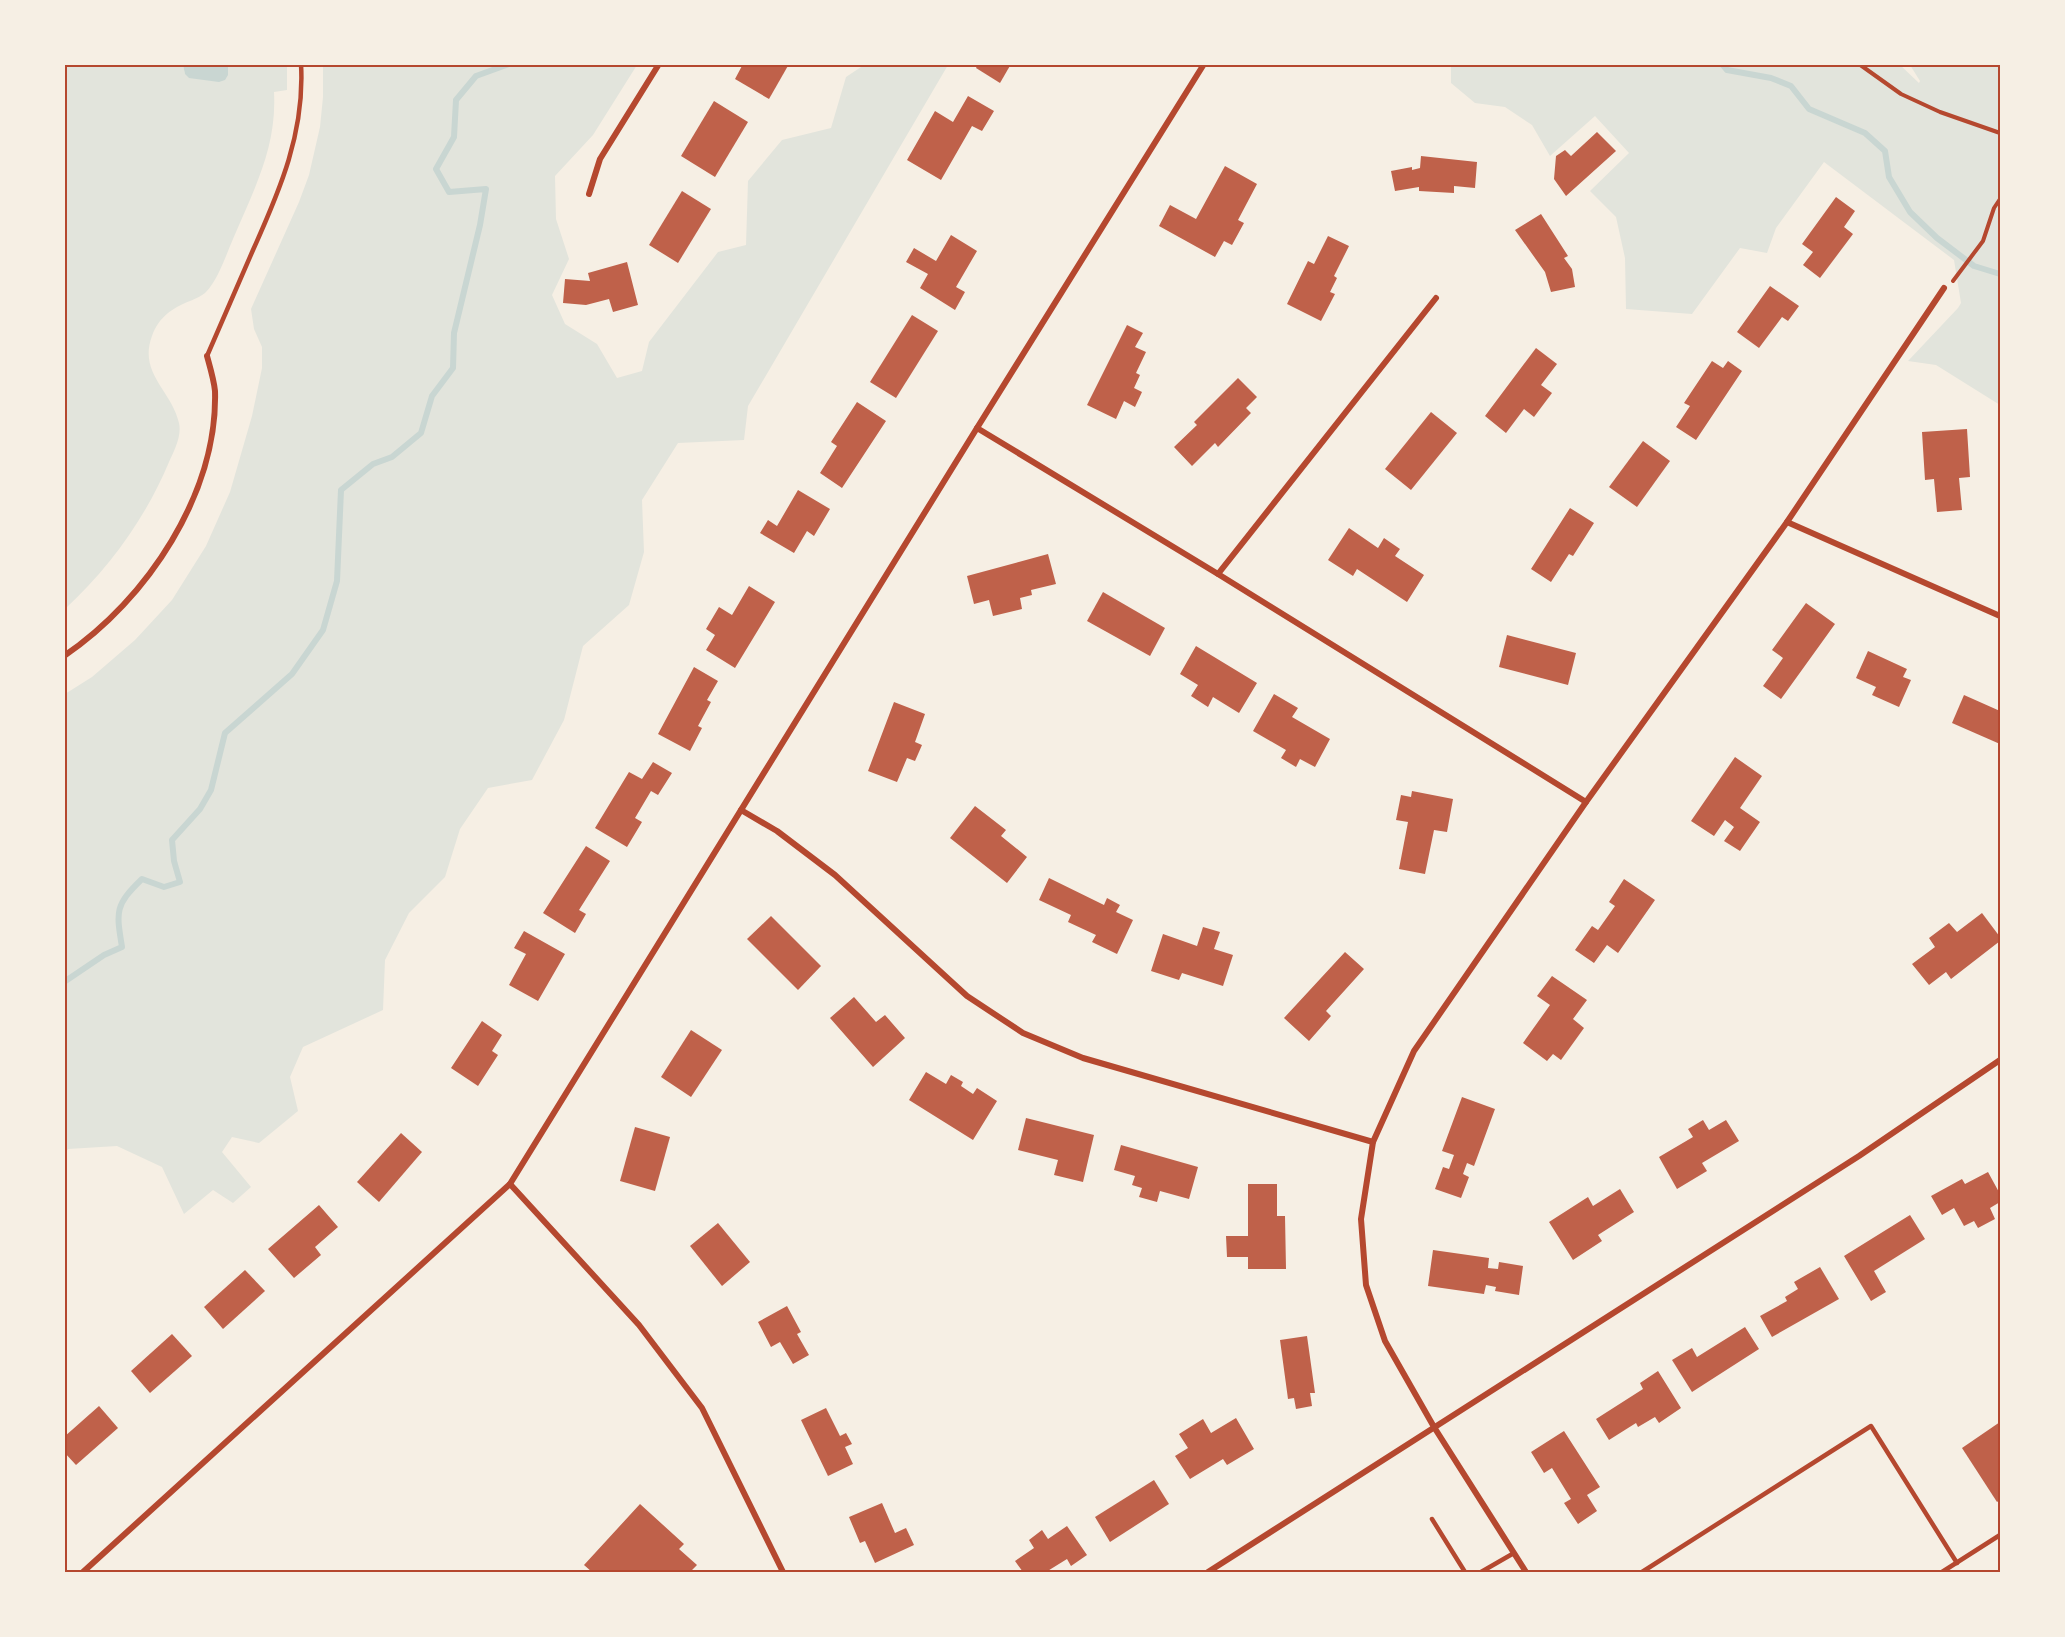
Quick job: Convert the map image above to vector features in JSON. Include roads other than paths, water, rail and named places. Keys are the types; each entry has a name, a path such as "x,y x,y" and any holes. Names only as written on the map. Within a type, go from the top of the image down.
{"street":[{"path":"589,194 600,159 659,64"},
{"path":"83,1572 510,1184 1204,64"},
{"path":"1526,1572 1434,1427 1385,1341 1366,1285 1360,1219 1373,1142 1414,1051 1586,802 1787,522 1944,288"},
{"path":"1218,574 1436,298"},
{"path":"64,656 106,623 145,580 169,544 192,502 206,463 214,424 215,389 207,356"},
{"path":"977,428 1586,802"},
{"path":"1787,522 2001,616"},
{"path":"741,810 777,831 835,875 967,996 1023,1033 1083,1058 1373,1142"},
{"path":"1208,1572 1859,1156 2001,1060"},
{"path":"510,1184 639,1325 702,1408 783,1572"}],"lane":[{"path":"207,356 284,177 294,147 300,110 301,64"},
{"path":"1642,1572 1871,1426 1957,1563"},
{"path":"1432,1519 1465,1572"},
{"path":"1942,1572 2001,1534"},
{"path":"1481,1572 1514,1554"}],"waterway":[{"path":"64,982 104,955 122,947 119,925 122,902 142,879 164,887 180,882 174,861 172,840 200,809 211,790 225,733 292,674 323,630 337,581 341,490 373,464 392,457 421,433 432,396 453,368 454,333 480,225 486,189 449,192 436,169 454,137 456,100 476,76 509,64"},
{"path":"1722,64 1727,70 1771,78 1791,86 1809,109 1865,133 1885,151 1889,177 1910,212 1937,238 1974,266 2000,274"}]}
